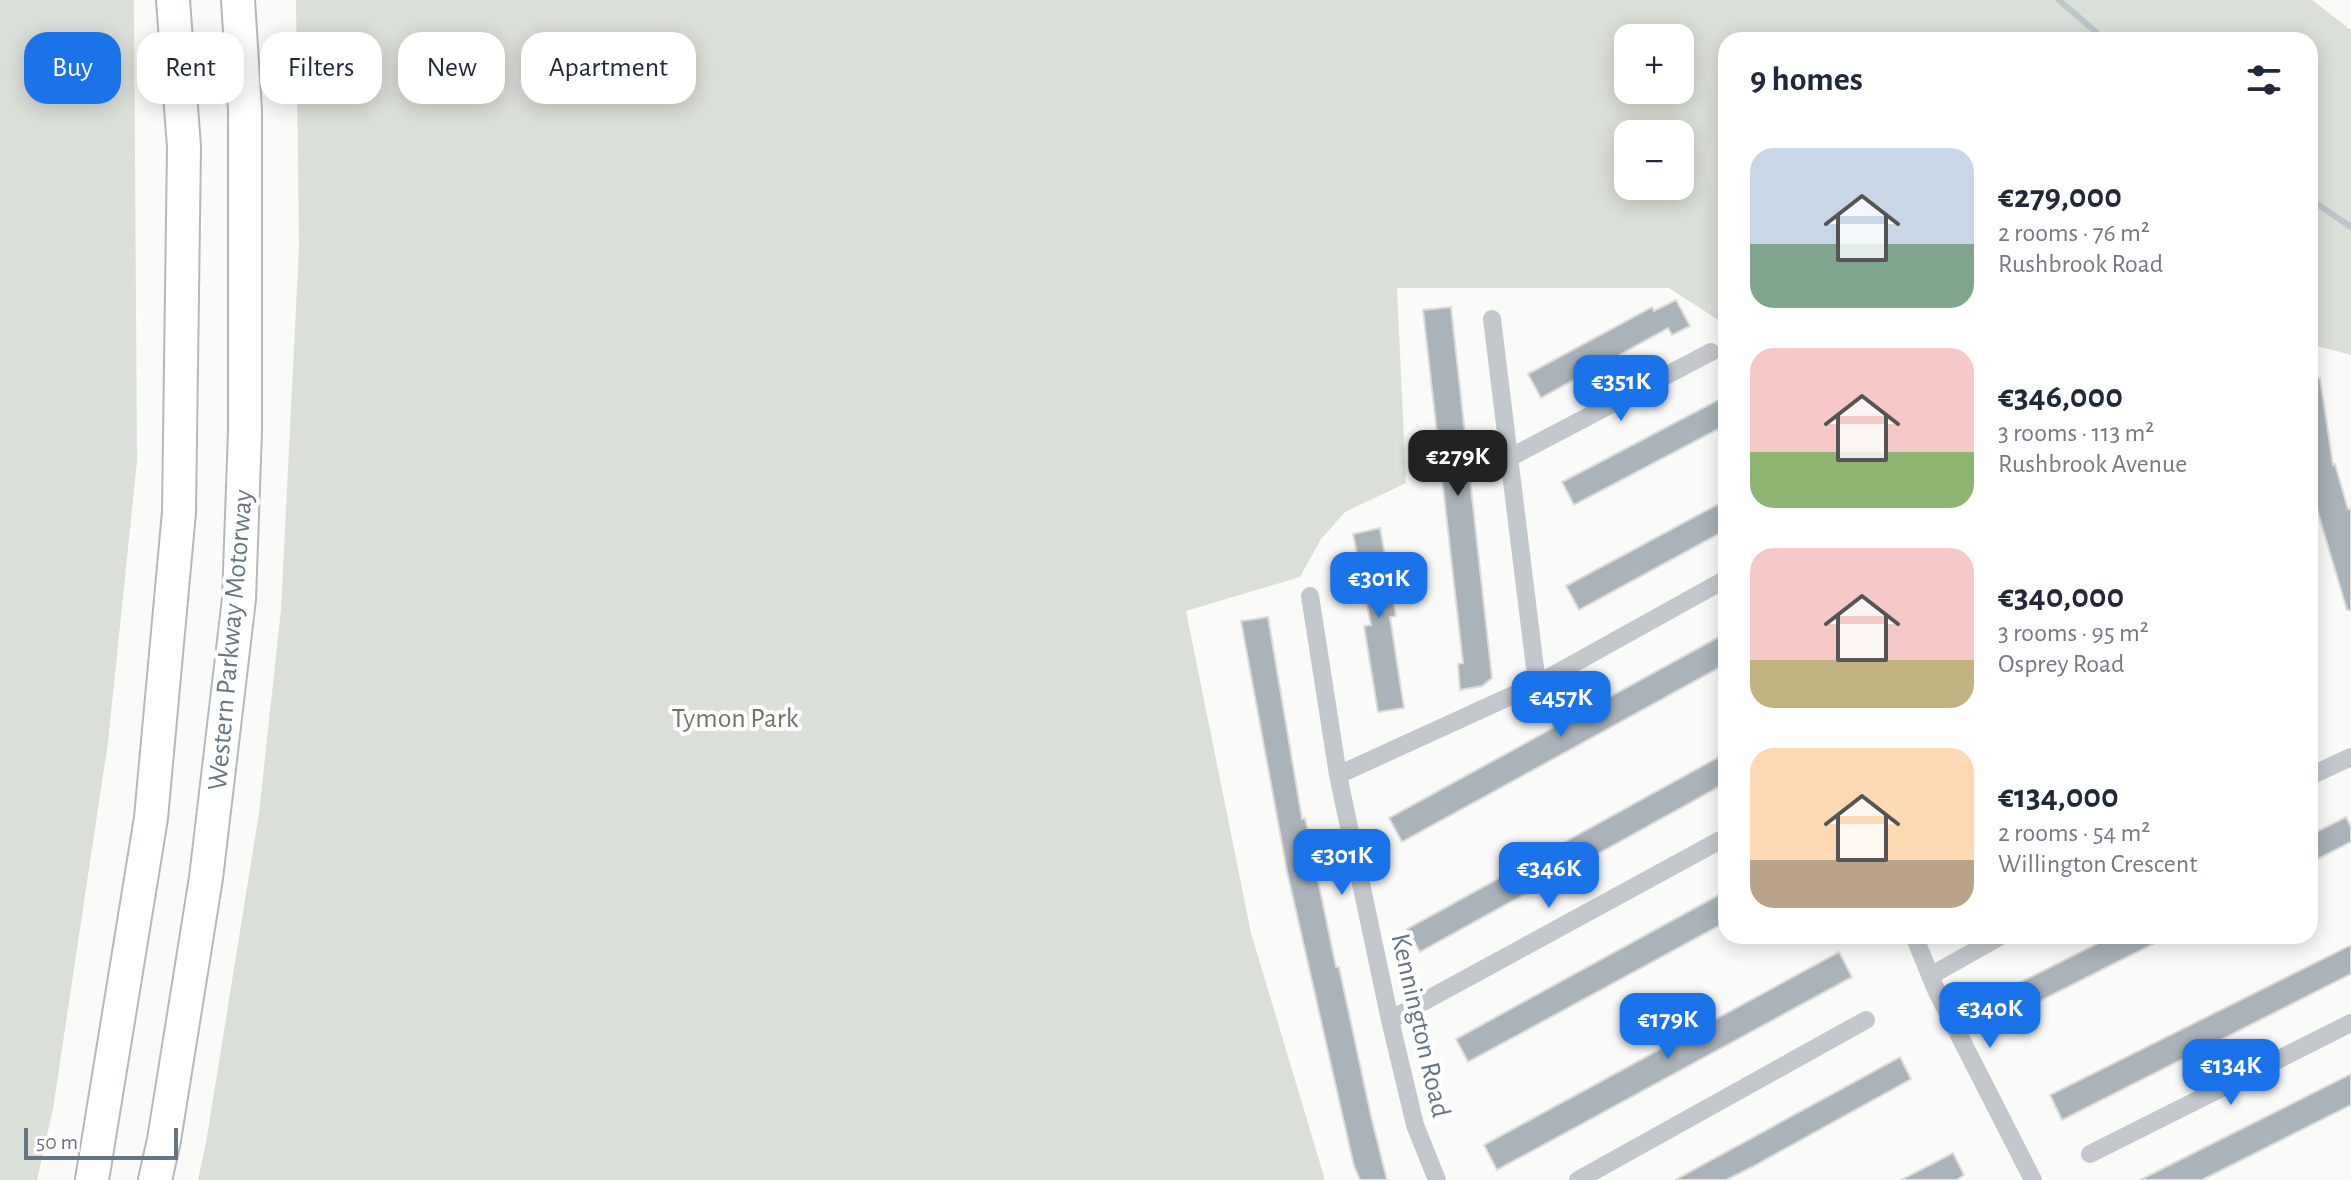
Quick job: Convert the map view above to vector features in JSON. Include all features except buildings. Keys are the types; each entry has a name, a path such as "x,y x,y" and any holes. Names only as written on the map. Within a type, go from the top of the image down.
{"highway":[{"path":"92,1180 151,818 179,512 184,147 173,0"},
{"name":"Western Parkway Motorway","path":"155,1180 206,878 239,599 245,431 245,110 238,0"}],"street":[{"path":"1492,319 1537,684"},
{"path":"1511,457 1711,352"},
{"path":"1338,775 1537,684 1718,583"},
{"name":"Kennington Road","path":"1310,596 1338,775 1390,1020 1415,1125 1437,1180"},
{"path":"2318,772 2351,757"},
{"path":"1390,1020 1718,841"},
{"path":"1917,944 1930,976 2033,1180"},
{"path":"1930,976 1987,944"},
{"path":"1578,1180 1866,1020"},
{"path":"2090,1154 2351,1023"}],"green space":[{"path":"0,0 134,0 137,461 108,742 53,1109 37,1180 0,1180"},
{"name":"Tymon Park","path":"296,0 2312,0 2351,30 2351,355 2318,346 2318,32 1718,32 1718,320 1669,288 1397,288 1406,483 1345,512 1321,539 1300,577 1186,611 1251,933 1325,1180 198,1180 259,813 281,610 299,247 297,104 382,104 382,32 296,32"}],"waterway":[{"path":"2059,0 2096,32"},
{"path":"2318,204 2351,227"}]}
